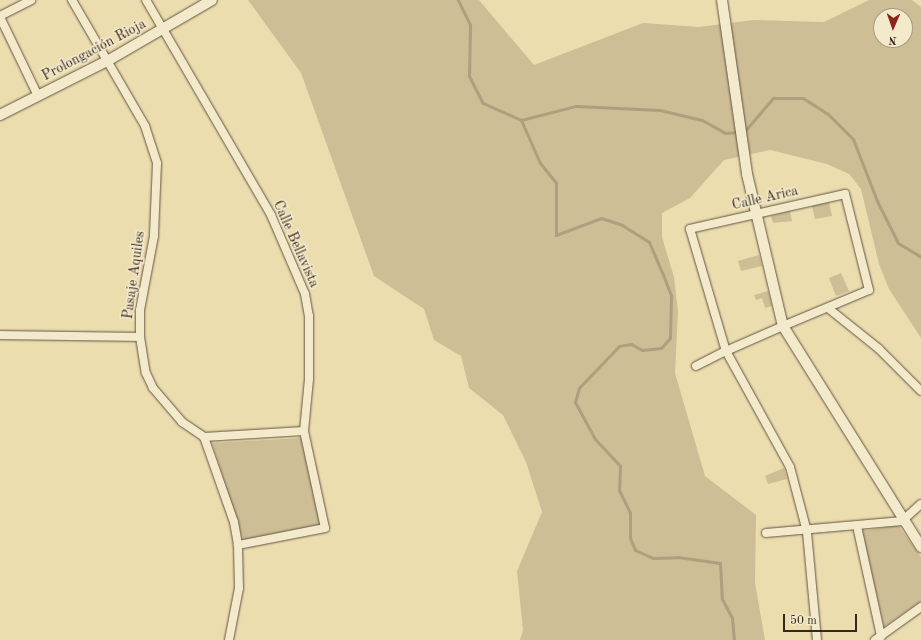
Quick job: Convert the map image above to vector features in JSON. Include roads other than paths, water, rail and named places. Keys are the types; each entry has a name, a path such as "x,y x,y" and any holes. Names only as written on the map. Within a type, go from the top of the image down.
{"street":[{"path":"30,0 0,17 38,96"},
{"name":"Pasaje Aquiles","path":"72,0 109,60 145,126 158,163 154,236 140,310 140,338 146,372 153,388 182,422 204,437"},
{"name":"Calle Bellavista","path":"146,0 271,215 305,294 309,316 309,379 304,432 325,528 238,545"},
{"name":"Prolongación Rioja","path":"0,115 109,60 212,0"},
{"path":"722,0 747,174 783,326 865,454 902,521 921,547"},
{"name":"Calle Arica","path":"726,351 690,229 845,194 869,290 828,308"},
{"path":"696,366 726,351 828,308 879,349 921,391"},
{"path":"0,335 140,338"},
{"path":"726,351 790,467 807,532 817,640"},
{"path":"229,640 239,588 238,545 227,501 204,437 304,432"},
{"path":"766,533 807,532 902,521 921,504"},
{"path":"857,526 878,638 921,607"}],"waterway":[{"path":"458,0 470,25 469,76 483,103 521,120 576,106 660,110 702,120 725,133 738,132"},
{"path":"744,132 773,98 803,98 828,114 853,139 877,201 898,243 921,257"},
{"path":"521,120 540,163 556,183 556,235 601,218 622,225 649,242 662,272 671,296 670,338 661,348 642,350 631,344 619,346 579,388 575,402 595,439 620,466 619,490 630,513 630,538 635,550 653,558 678,557 720,563 722,599 732,618 734,640"}]}
